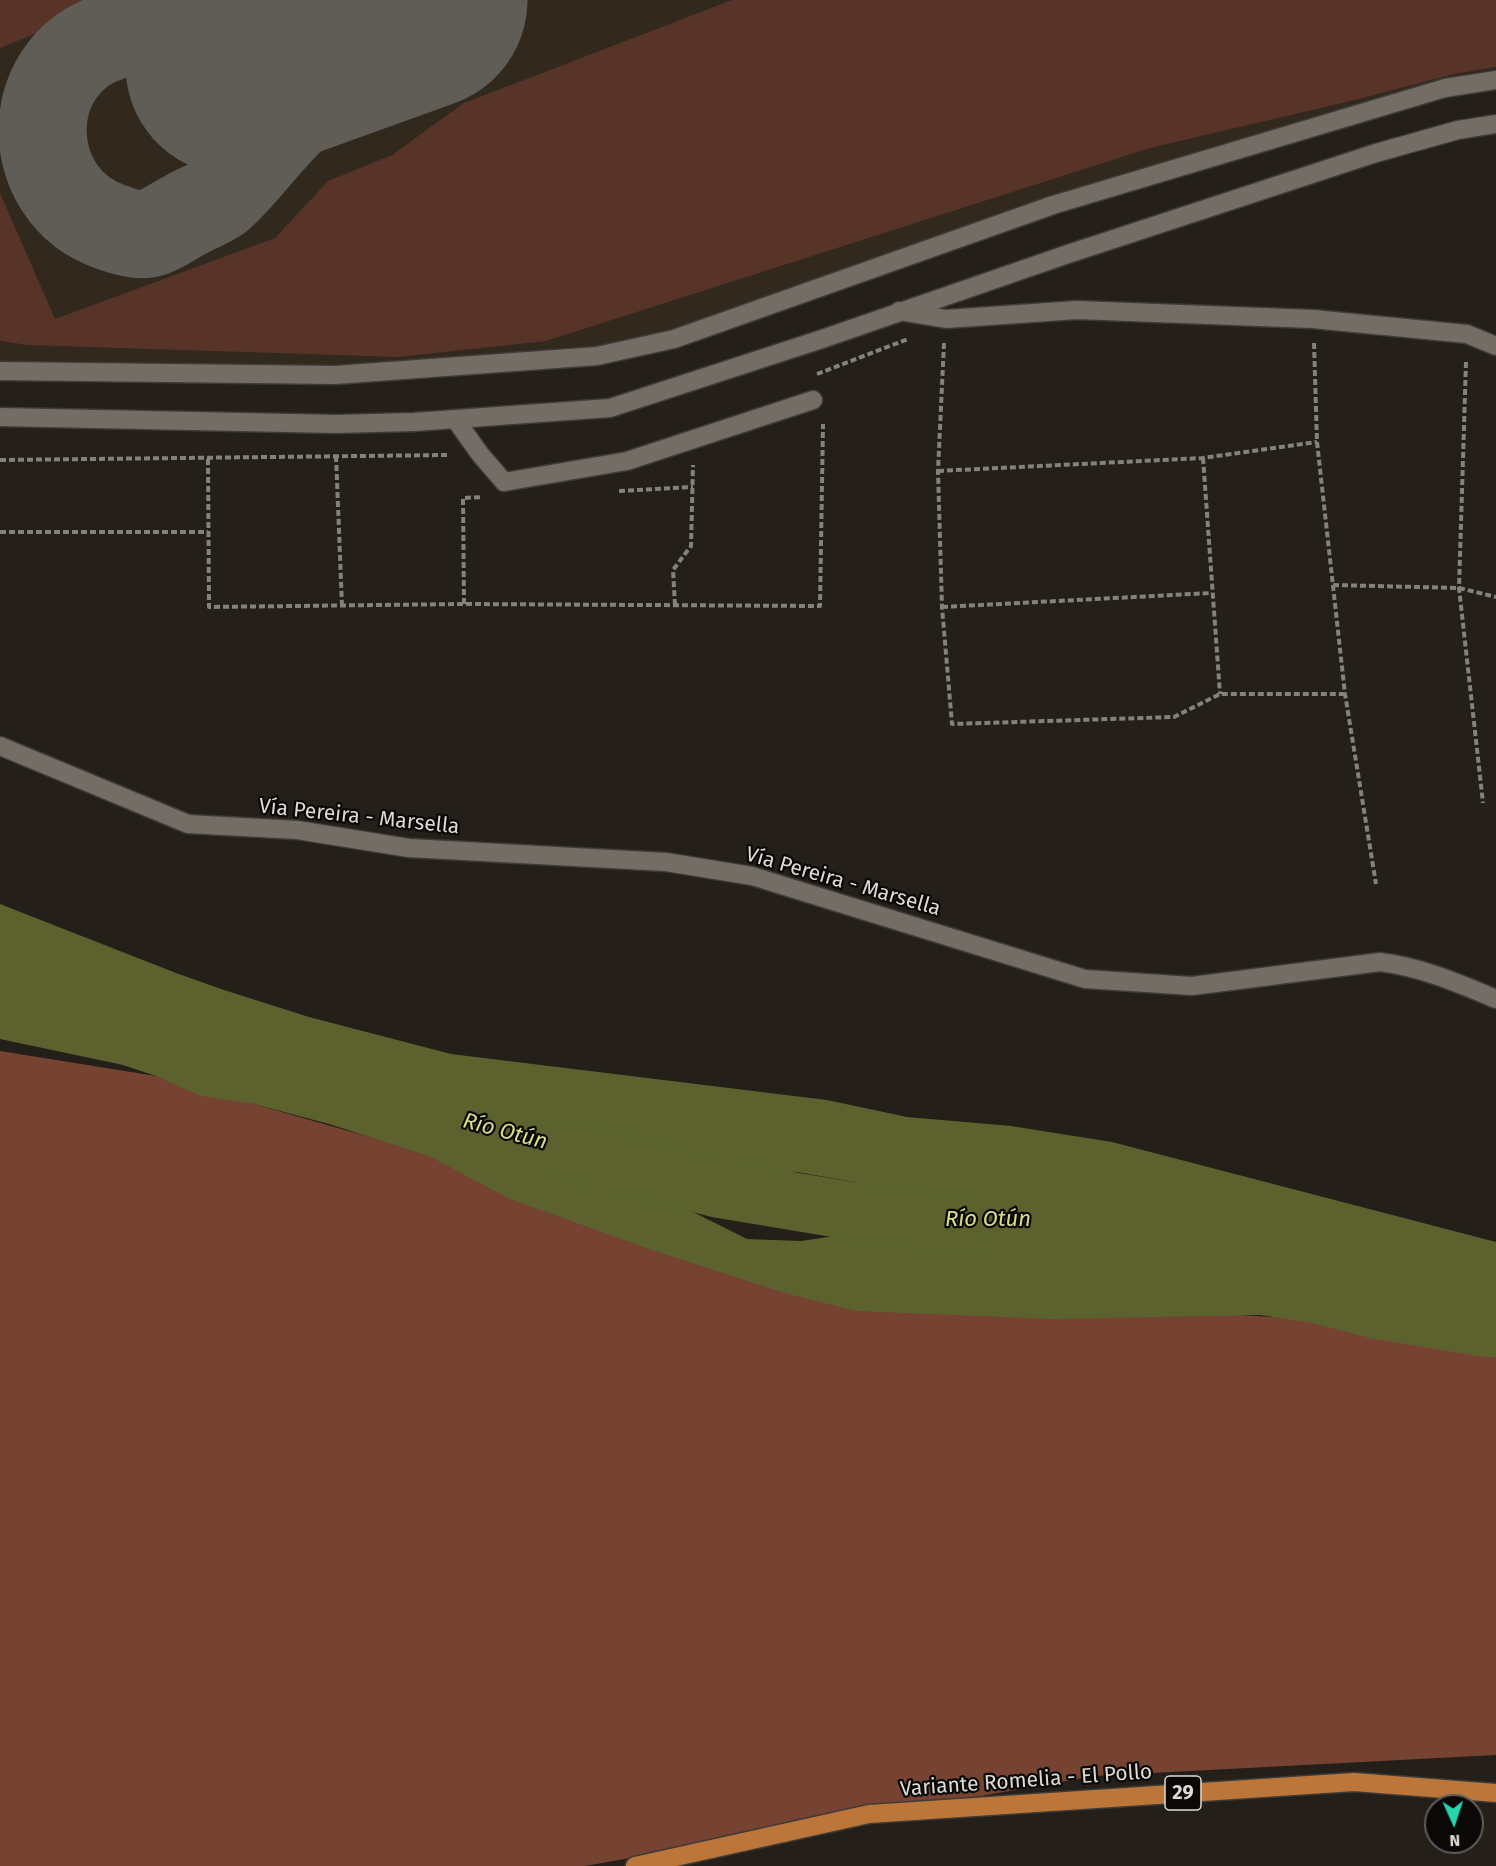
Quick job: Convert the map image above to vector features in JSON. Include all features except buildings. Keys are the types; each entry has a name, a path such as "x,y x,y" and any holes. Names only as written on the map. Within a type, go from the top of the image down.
{"highway":[{"name":"Variante Romelia - El Pollo","path":"635,1866 869,1814 1354,1782 1496,1793"}],"main road":[{"path":"0,371 335,375 597,356 674,339 1053,205 1445,88 1496,80"},
{"path":"0,417 336,424 455,419 610,408 1376,153 1458,130 1496,124"},
{"path":"899,311 946,319 1077,309 1313,319 1467,334 1496,346"},
{"path":"455,419 504,482 627,461 813,400"},
{"name":"Vía Pereira - Marsella","path":"0,746 188,824 297,830 409,848 666,862 752,876 1085,979 1192,986 1380,962 1403,965 1438,975 1496,999"}],"path":[{"path":"946,319 938,471 942,607 952,724 1173,717 1220,694 1345,694"},
{"path":"1313,319 1317,442 1345,694 1376,884"},
{"path":"1467,334 1459,588 1483,803"},
{"path":"822,339 822,384"},
{"path":"208,459 209,607 464,604 820,606 822,416"},
{"path":"938,471 1203,458 1317,442"},
{"path":"336,456 342,606"},
{"path":"1203,458 1220,694"},
{"path":"675,605 673,570 691,546 693,488"},
{"path":"463,498 464,604"},
{"path":"0,532 208,532"},
{"path":"1333,585 1459,588 1496,597"},
{"path":"942,607 1212,593"}],"shaded area":[{"path":"0,0 1496,0 1496,80 1053,205 674,339 401,372 0,371"},
{"path":"0,0 118,0 0,48"},
{"path":"732,0 1496,0 1496,67 1454,74 1355,100 1150,148 546,341 399,357 28,345 0,341 0,193 55,319 275,238 328,181 392,155 464,103"},
{"path":"0,1051 156,1076 884,1284 1100,1291 1238,1315 1473,1329 1496,1333 1496,1755 1094,1776 585,1866 0,1866"}],"water":[{"name":"Río Otún","path":"0,904 224,990 309,1017 451,1054 827,1100 907,1117 1011,1126 1112,1142 1496,1242 1496,1357 1370,1338 1312,1323 1260,1315 1053,1319 857,1311 785,1293 655,1251 510,1199 429,1156 329,1124 254,1104 201,1096 156,1076 123,1065 0,1039","holes":["647,1172 797,1172 854,1182 887,1203 876,1230 801,1241 747,1239 661,1196"]}],"waterway":[{"name":"Río Otún","path":"570,1151 719,1189 882,1216 963,1226"}],"taxiway":[{"path":"235,66 188,41 168,33 151,30 113,36 82,51 60,73 47,100 43,130 47,160 60,188 81,211 111,227 136,234 156,231 212,202 233,183 391,10"}],"runway":[{"path":"235,66 418,0"}]}
